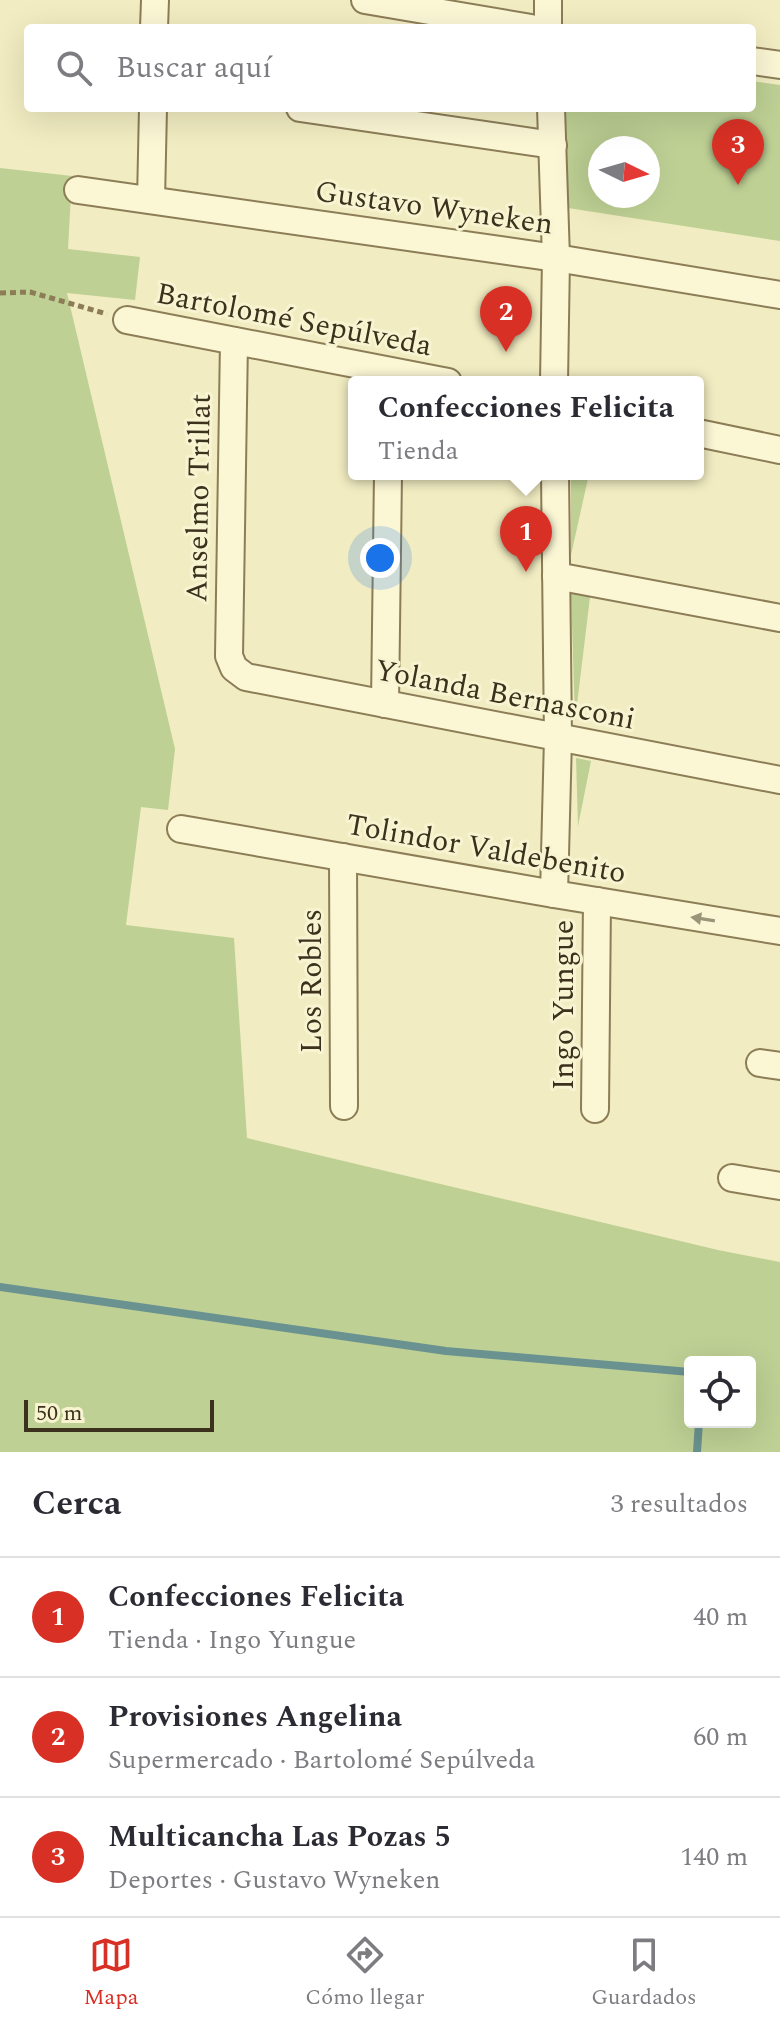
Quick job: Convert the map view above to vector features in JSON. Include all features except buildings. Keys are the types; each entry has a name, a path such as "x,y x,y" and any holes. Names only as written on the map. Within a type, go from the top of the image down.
{"street":[{"path":"154,24 155,0"},
{"path":"365,0 507,24"},
{"path":"548,0 548,24"},
{"path":"756,62 780,65"},
{"path":"151,200 153,112"},
{"path":"327,112 553,145"},
{"path":"551,112 556,258 554,376"},
{"name":"Gustavo Wyneken","path":"78,190 556,258 780,295"},
{"name":"Bartolomé Sepúlveda","path":"127,320 389,376"},
{"name":"Anselmo Trillat","path":"229,656 234,341"},
{"path":"704,434 780,450"},
{"path":"385,704 388,480"},
{"name":"Ingo Yungue","path":"554,894 558,738 555,480"},
{"path":"556,576 780,618"},
{"name":"Yolanda Bernasconi","path":"229,656 234,668 246,677 780,780"},
{"name":"Tolindor Valdebenito","path":"181,829 780,931"},
{"name":"Los Robles","path":"343,857 344,1106"},
{"name":"Ingo Yungue","path":"595,1109 597,901"},
{"path":"732,1178 780,1186"}],"path":[{"path":"0,293 30,292 127,320"}],"green space":[{"path":"756,82 780,85 780,241 568,208 562,112 756,112"},
{"path":"0,168 72,176 68,249 140,257 135,300 67,293 175,749 168,810 141,807 126,925 234,938 247,1138 780,1262 780,1452 0,1452"},
{"path":"571,480 588,480 571,555"},
{"path":"571,593 590,597 575,721"},
{"path":"576,758 591,761 578,826"}],"waterway":[{"path":"0,1287 446,1351 684,1371"},
{"path":"697,1452 699,1428"}],"place":[{"name":"Multicancha Las Pozas 5","path":"738,185"},
{"name":"Provisiones Angelina","path":"506,352"},
{"name":"Confecciones Felicita","path":"526,572"}]}
